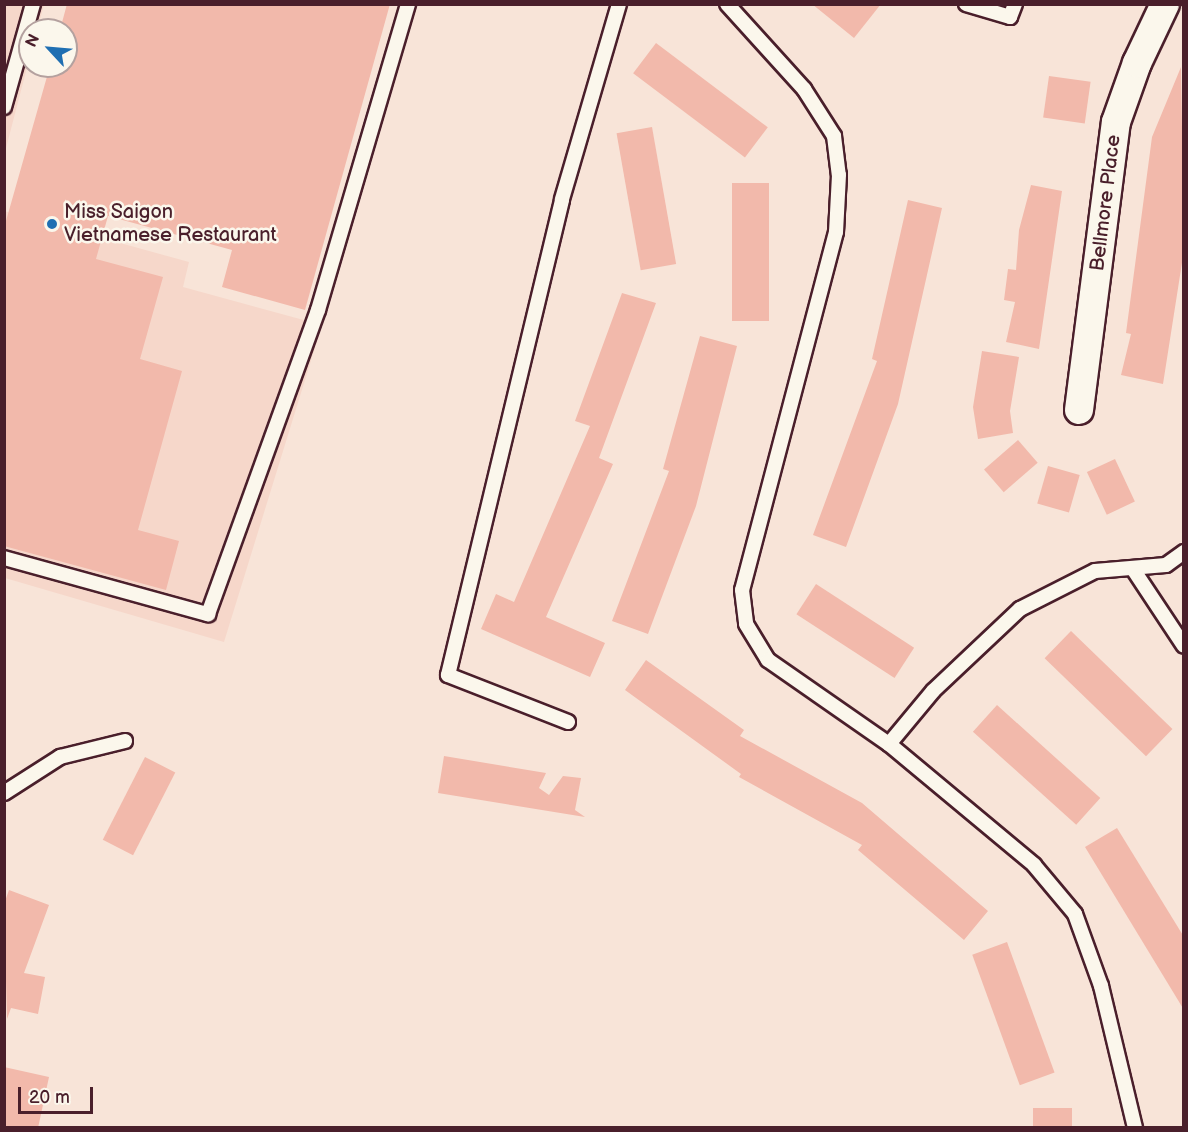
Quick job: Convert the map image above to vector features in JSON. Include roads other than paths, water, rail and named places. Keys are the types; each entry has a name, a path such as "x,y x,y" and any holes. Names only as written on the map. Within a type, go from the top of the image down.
{"street":[{"name":"Bellmore Place","path":"1079,410 1116,122 1137,63 1165,4"}],"lane":[{"path":"4,107 33,4"},
{"path":"4,558 208,614 318,310 408,4"},
{"path":"568,722 448,675 562,199 619,4"},
{"path":"727,4 804,88 834,136 838,175 836,232 742,590 746,624 768,660 889,744 1034,865 1075,914 1101,986 1135,1128"},
{"path":"966,4 1010,17 1015,4"},
{"path":"889,744 933,691 1020,609 1095,572 1166,564 1184,552"},
{"path":"1133,569 1184,646"},
{"path":"4,794 60,757 125,741"}],"place":[{"name":"Miss Saigon Vietnamese Restaurant","path":"52,224"}]}
